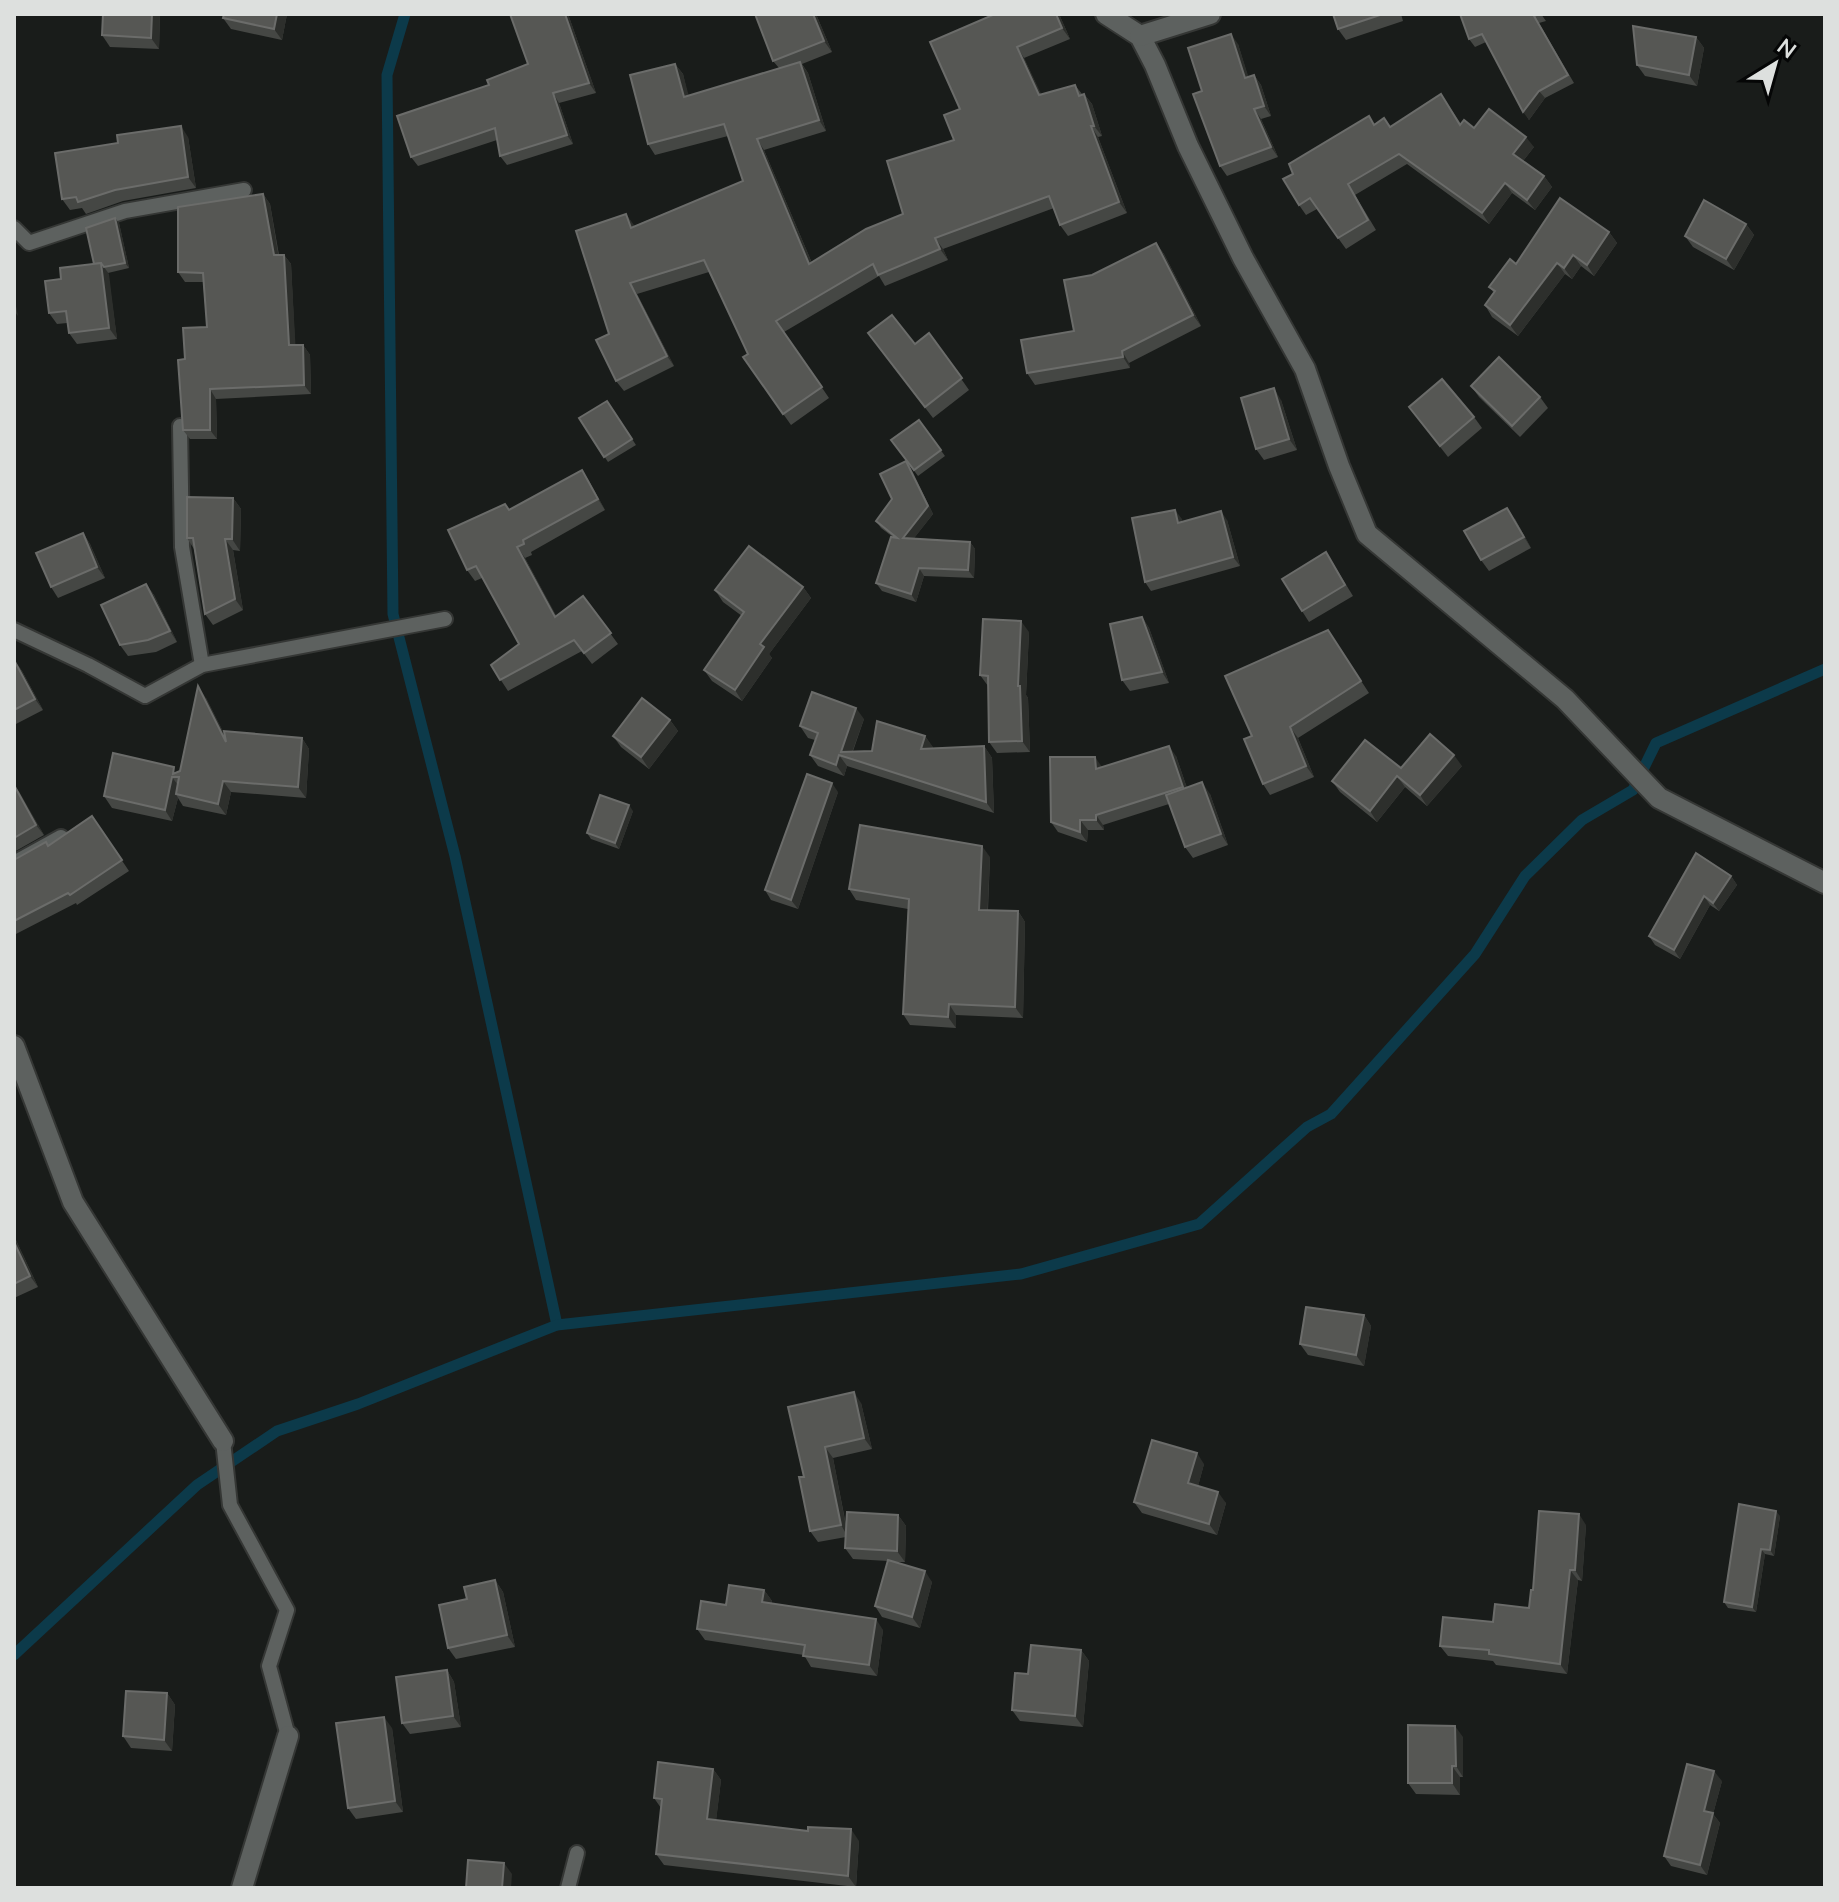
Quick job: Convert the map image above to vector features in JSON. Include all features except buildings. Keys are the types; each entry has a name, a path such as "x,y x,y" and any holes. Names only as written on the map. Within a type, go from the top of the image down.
{"street":[{"path":"1106,14 1140,36 1155,65 1188,146 1236,244 1305,369 1367,534 1565,699 1659,798 1825,883"},
{"path":"1140,36 1210,14"},
{"path":"16,1057 73,1202 223,1441"},
{"path":"242,1888 288,1736"}],"lane":[{"path":"14,228 29,243 125,211 244,190"},
{"path":"180,426 182,547 202,665"},
{"path":"14,630 145,696 202,665 445,619"},
{"path":"14,863 61,837"},
{"path":"223,1441 230,1505 287,1610 269,1666 288,1736"},
{"path":"568,1888 577,1853"}],"waterway":[{"path":"405,14 387,75 393,614 455,856 557,1325"},
{"path":"14,1655 197,1485 277,1431 358,1404 557,1325 1021,1274 1199,1224 1307,1127 1331,1114 1475,954 1525,876 1582,820 1633,790 1656,743 1825,669"}]}
